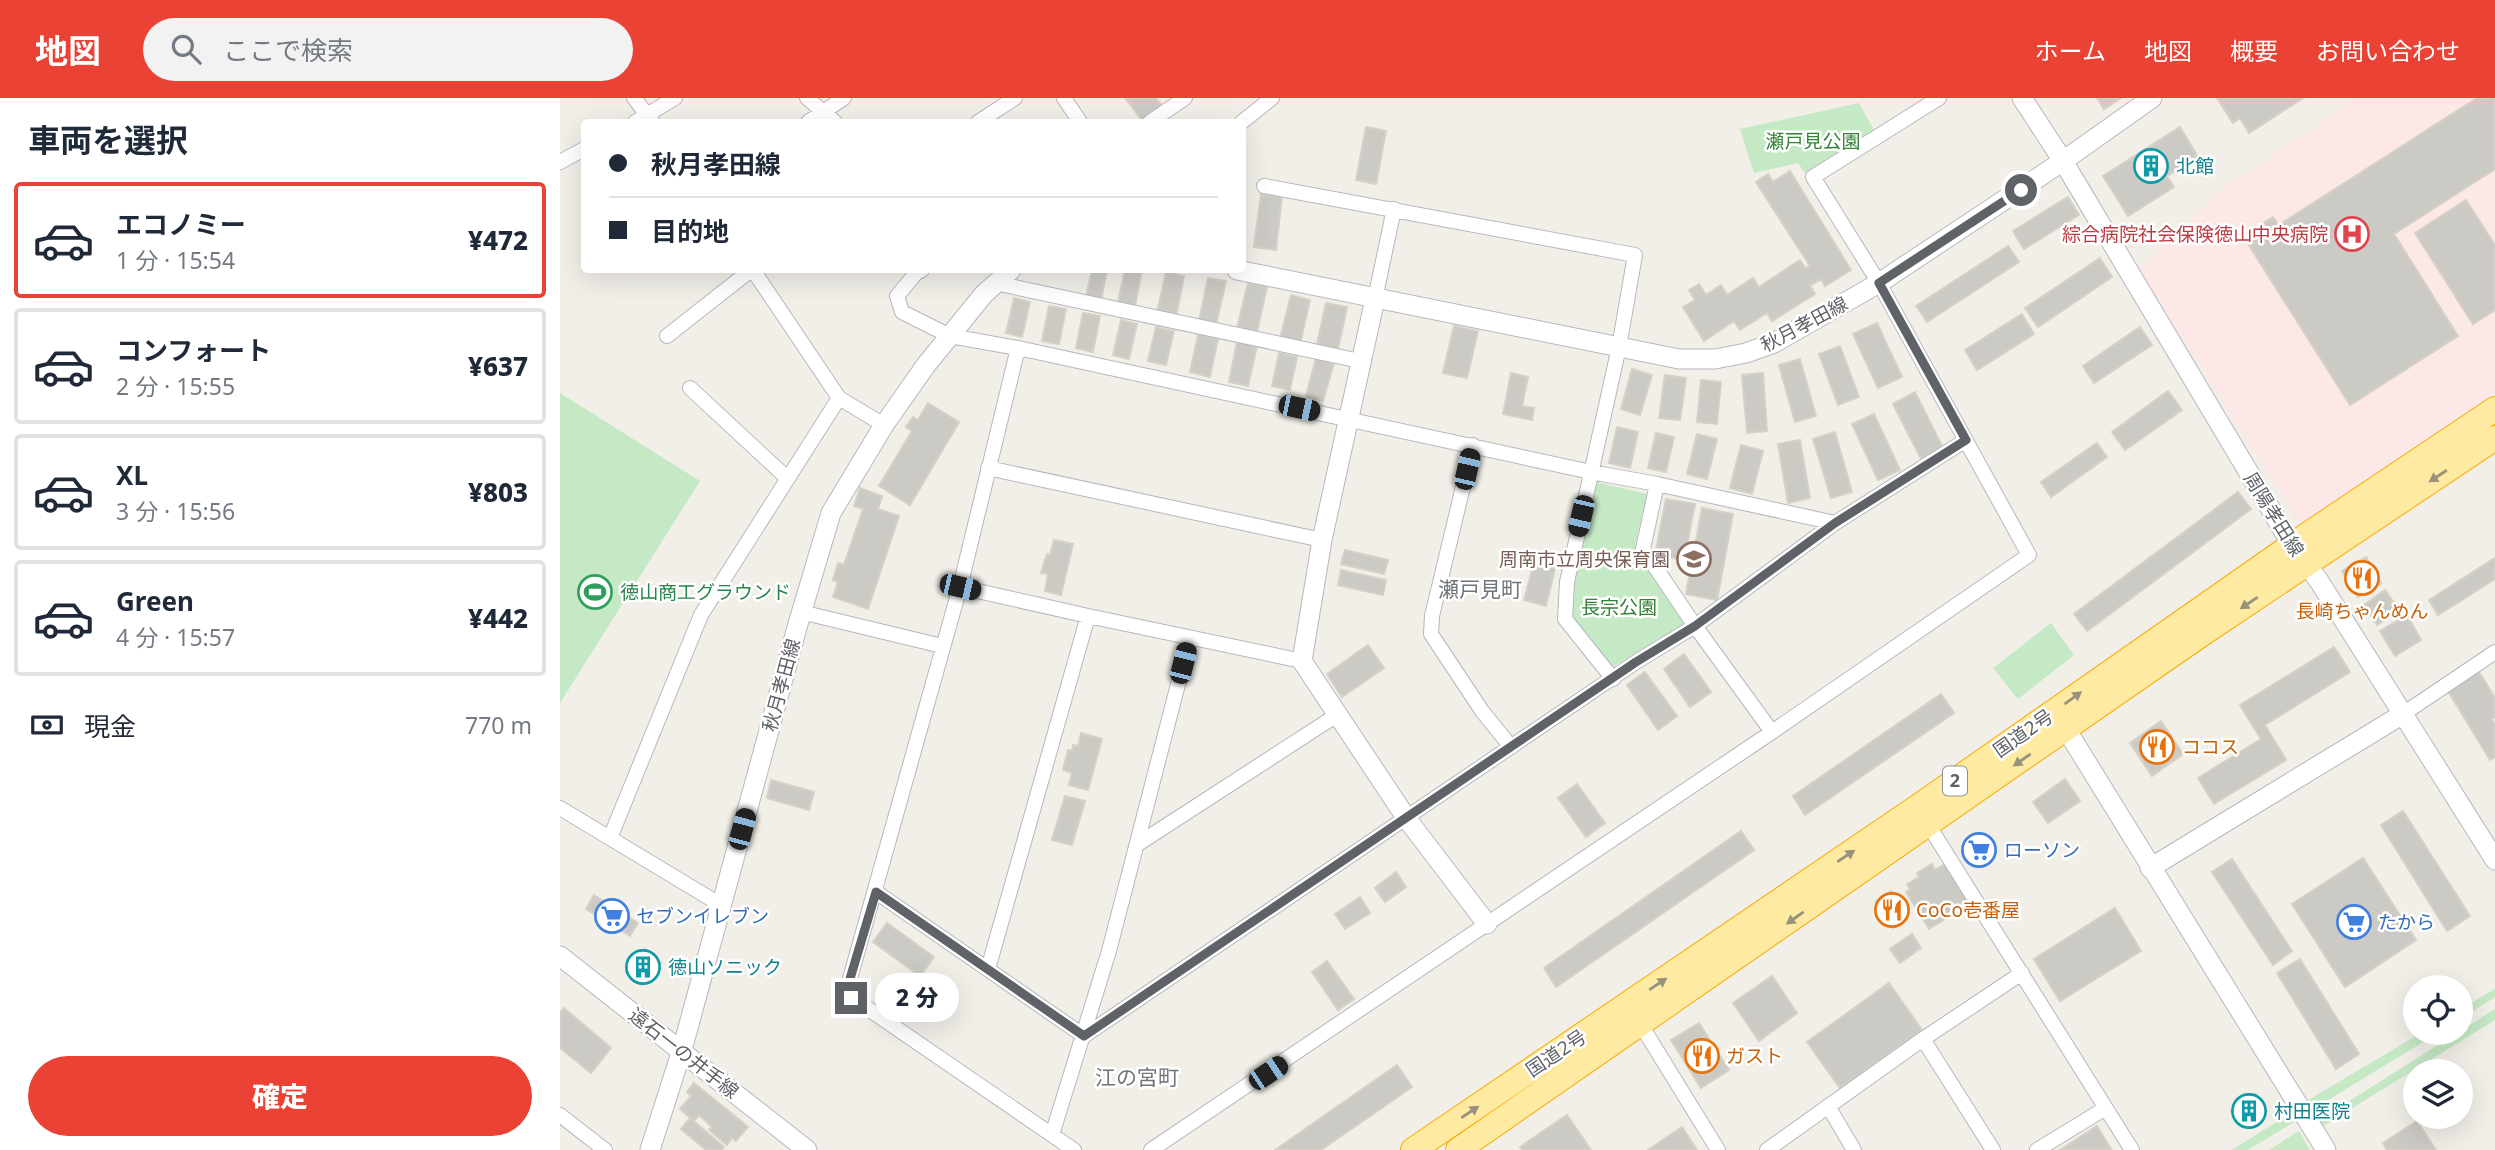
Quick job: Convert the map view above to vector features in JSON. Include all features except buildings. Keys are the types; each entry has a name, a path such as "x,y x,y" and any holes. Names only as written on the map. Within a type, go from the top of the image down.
{"highway":[{"name":"国道2号","path":"1458,1150 1641,1026 2066,729 2495,409"},
{"name":"国道2号","path":"1413,1150 1916,808 2299,555 2495,438"}],"street":[{"path":"634,98 650,119 675,98"},
{"path":"807,98 831,119"},
{"path":"812,119 844,98"},
{"path":"983,119 1015,98"},
{"path":"1064,98 1078,119"},
{"path":"1154,119 1185,98"},
{"path":"1246,119 1272,98"},
{"path":"1151,1150 1772,732 2029,555 1879,283 1813,177 1939,98"},
{"name":"周陽孝田線","path":"2022,98 2063,161 2299,555 2319,581 2495,860"},
{"name":"秋月孝田線","path":"1246,272 1679,359 1715,359 1746,353 1774,343 1879,283 2063,161 2152,98"},
{"path":"560,162 581,151"},
{"path":"1264,186 1635,254 1619,347 1567,582 1565,619 1613,679"},
{"path":"1394,209 1322,540 1303,661 1336,715 1407,818 1487,924"},
{"path":"667,336 748,273"},
{"path":"754,273 839,398 884,425"},
{"path":"919,273 897,296 902,313 950,336 1018,348 1835,523"},
{"name":"秋月孝田線","path":"650,1150 681,1050 831,513 884,425 950,336 1007,273"},
{"path":"995,283 1360,361"},
{"path":"1018,348 960,587 849,982 851,998 1074,1150"},
{"path":"690,388 787,478"},
{"path":"610,838 701,615 839,398"},
{"path":"1084,1036 1695,626 1835,523 1966,440"},
{"path":"1473,445 1431,634 1482,711 1511,747"},
{"path":"988,468 1322,540"},
{"path":"1657,484 1643,549 1772,732"},
{"path":"960,587 1303,661"},
{"path":"802,612 942,646"},
{"path":"988,969 1088,616"},
{"path":"1052,1135 1084,1036 1138,844 1190,638"},
{"path":"2150,867 2403,714 2495,652"},
{"path":"1138,844 1336,715"},
{"path":"2066,729 2326,1150"},
{"path":"560,808 721,905"},
{"path":"1929,826 2132,1150"},
{"path":"876,892 1084,1036"},
{"name":"遠石一の井手線","path":"560,956 807,1150"},
{"path":"1767,1150 1923,1039 2022,973"},
{"path":"1641,1026 1718,1150"},
{"path":"1923,1039 1993,1150"},
{"path":"1828,1106 1854,1150"},
{"path":"2037,1150 2104,1109"},
{"path":"560,1115 605,1150"}],"shaded area":[{"path":"2358,98 2495,98 2495,393 2301,526 2139,270 2221,190"}],"green space":[{"name":"瀬戸見公園","path":"1859,103 1875,132 1807,176 1798,163 1754,173 1740,129"},
{"name":"徳山商工グラウンド","path":"560,393 700,481 560,703"},
{"name":"長宗公園","path":"1596,482 1647,494 1635,545 1639,556 1684,624 1611,668 1572,619 1572,593"},
{"path":"2051,623 2074,655 2018,699 1993,668"},
{"path":"2495,989 2495,997 2473,1011 2473,1002"},
{"path":"2495,1009 2495,1020 2473,1034 2473,1023"},
{"path":"2403,1044 2418,1045 2310,1111 2305,1102"},
{"path":"2438,1045 2454,1045 2432,1059 2416,1059"},
{"path":"2403,1067 2403,1077 2320,1128 2316,1122"},
{"path":"2289,1114 2294,1122 2248,1150 2232,1150"},
{"path":"2299,1131 2310,1150 2269,1150"}],"place":[{"name":"北館","path":"2151,166"},
{"name":"綜合病院社会保険徳山中央病院","path":"2352,234"},
{"name":"周南市立周央保育園","path":"1694,559"},
{"name":"長崎ちゃんめん","path":"2362,578"},
{"name":"徳山商工グラウンド","path":"595,592"},
{"name":"ココス","path":"2157,747"},
{"name":"ローソン","path":"1979,850"},
{"name":"CoCo壱番屋","path":"1892,910"},
{"name":"セブンイレブン","path":"612,916"},
{"name":"たから","path":"2354,922"},
{"name":"徳山ソニック","path":"643,967"},
{"name":"ガスト","path":"1702,1056"},
{"name":"村田医院","path":"2249,1111"}],"district":[{"name":"瀬戸見町","path":"1480,590"},
{"name":"江の宮町","path":"1137,1078"}],"route":[{"path":"851,998 849,982 876,892 1084,1036 1636,662 1695,626 1835,523 1966,440 1879,283 2021,190"}]}
